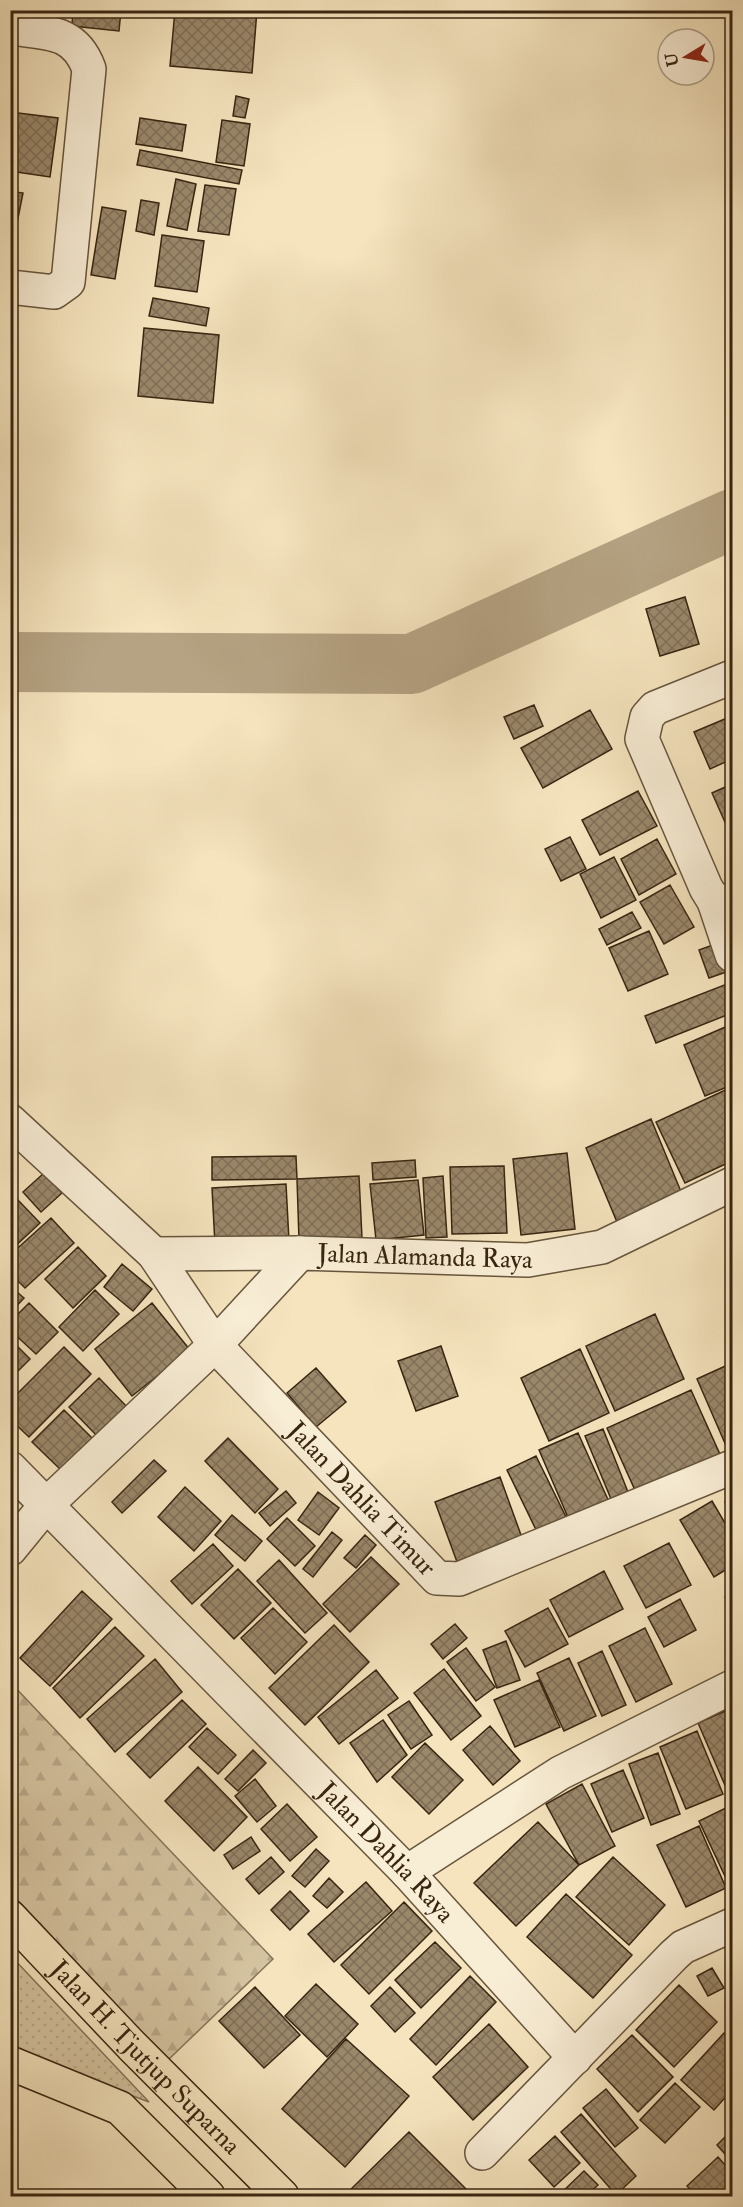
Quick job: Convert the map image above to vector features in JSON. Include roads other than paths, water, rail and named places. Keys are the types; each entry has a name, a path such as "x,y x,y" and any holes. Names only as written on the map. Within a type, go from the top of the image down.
{"main road":[{"name":"Jalan H. Tjutjup Suparna","path":"10,1917 132,2046 282,2196"},
{"name":"Jalan H. Tjutjup Suparna","path":"10,2063 120,2108 208,2196"}],"street":[{"path":"10,28 58,34 73,43 83,53 89,69 68,282 54,292 10,287"},
{"path":"732,677 655,708 647,717 642,739 723,901 732,955"},
{"name":"Jalan Dahlia Timur","path":"10,1121 154,1254 215,1345 437,1578 459,1579 732,1467"},
{"name":"Jalan Alamanda Raya","path":"10,1549 46,1505 215,1345 300,1253 528,1260 602,1247 732,1184"},
{"path":"154,1254 300,1253"},
{"name":"Jalan Dahlia Raya","path":"10,1468 407,1872 575,2058"},
{"path":"407,1872 560,1773 732,1687"},
{"path":"482,2153 683,1947 732,1925"}],"waterway":[{"path":"10,662 412,664 732,519"}]}
